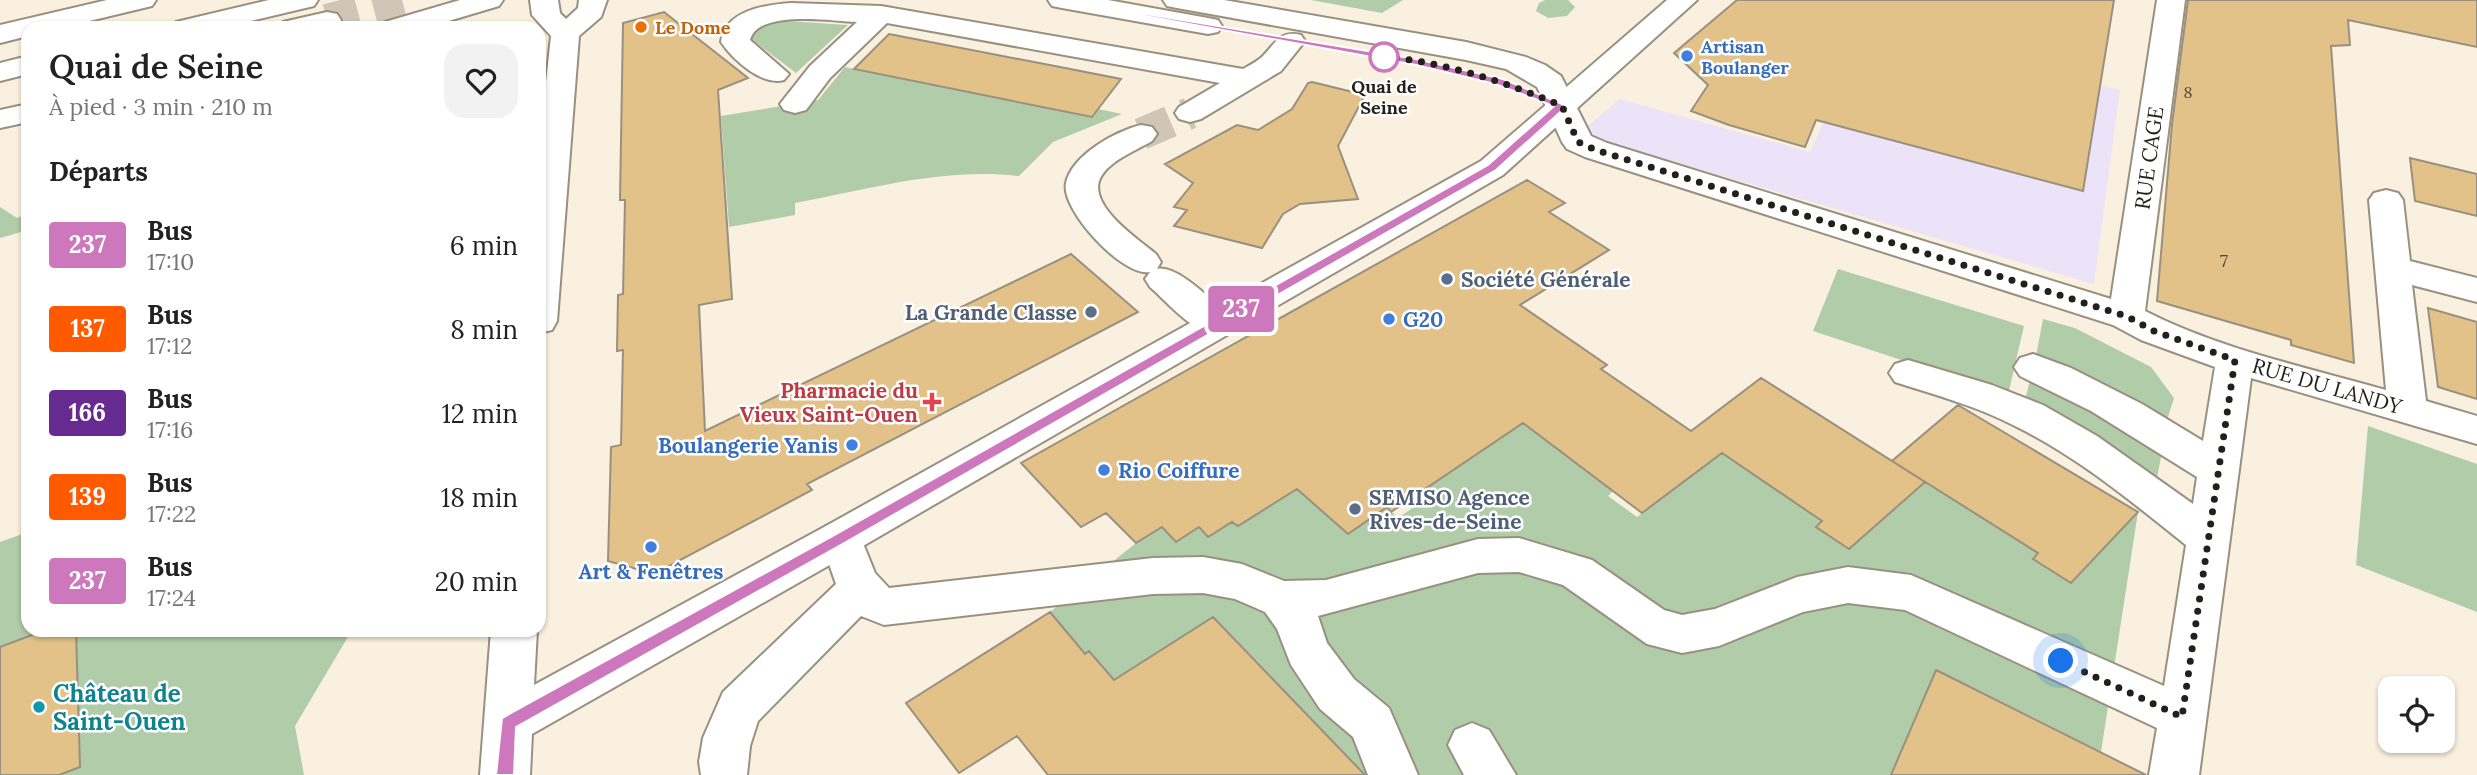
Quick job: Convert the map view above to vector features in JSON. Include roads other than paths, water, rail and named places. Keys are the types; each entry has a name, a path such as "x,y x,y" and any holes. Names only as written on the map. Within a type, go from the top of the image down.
{"street":[{"path":"54,21 142,0"},
{"path":"216,21 304,0"},
{"path":"418,21 489,0"},
{"path":"544,0 546,15 565,34"},
{"path":"546,244 565,34 591,11 593,0"},
{"path":"1062,0 1466,73 1520,88 1562,106"},
{"name":"RUE DU LANDY","path":"1177,0 1484,54 1535,71 1549,82 1578,142 1596,150 2126,316 2154,331 2235,360 2477,430"},
{"path":"508,723 841,538 1492,168 1683,0"},
{"name":"RUE CAGE","path":"2126,316 2171,0"},
{"path":"774,74 735,42 736,34 754,18 790,11 881,14 1250,79"},
{"path":"795,104 820,72 881,14"},
{"path":"323,21 327,20"},
{"path":"0,34 21,29"},
{"path":"1190,113 1271,65 1291,41"},
{"path":"0,72 21,67"},
{"path":"0,94 21,90"},
{"path":"0,119 21,114"},
{"path":"1141,134 1098,161 1085,174 1083,183 1089,213 1216,324"},
{"path":"2386,201 2407,410"},
{"path":"2392,268 2477,290"},
{"path":"2174,775 2235,360"},
{"path":"2033,368 2079,385 2113,403 2218,470"},
{"path":"1908,373 2001,403 2037,421 2092,453 2208,539"},
{"path":"841,538 860,589 869,600 884,607 1153,576 1203,575 1242,582 1281,599 1325,598 1478,556 1519,555 1577,572 1648,624 1663,631 1682,634 1719,627 1797,595 1848,585 1911,593 2182,717"},
{"path":"723,771 730,726 740,707 860,589"},
{"path":"1281,599 1298,622 1307,651 1336,694 1372,723 1393,775"},
{"path":"505,775 514,637"}],"tunnel":[{"path":"327,20 402,0"},
{"path":"1141,134 1190,113"}],"place":[{"name":"Le Dome","path":"641,27"},
{"name":"Artisan Boulanger","path":"1687,56"},
{"name":"Quai de Seine","path":"1384,57"},
{"name":"Société Générale","path":"1447,279"},
{"name":"La Grande Classe","path":"1091,312"},
{"name":"G20","path":"1389,319"},
{"name":"Pharmacie du Vieux Saint-Ouen","path":"932,402"},
{"name":"Boulangerie Yanis","path":"852,445"},
{"name":"Rio Coiffure","path":"1104,470"},
{"name":"SEMISO Agence Rives-de-Seine","path":"1355,509"},
{"name":"Art & Fenêtres","path":"651,547"},
{"name":"Château de Saint-Ouen","path":"39,707"}]}
